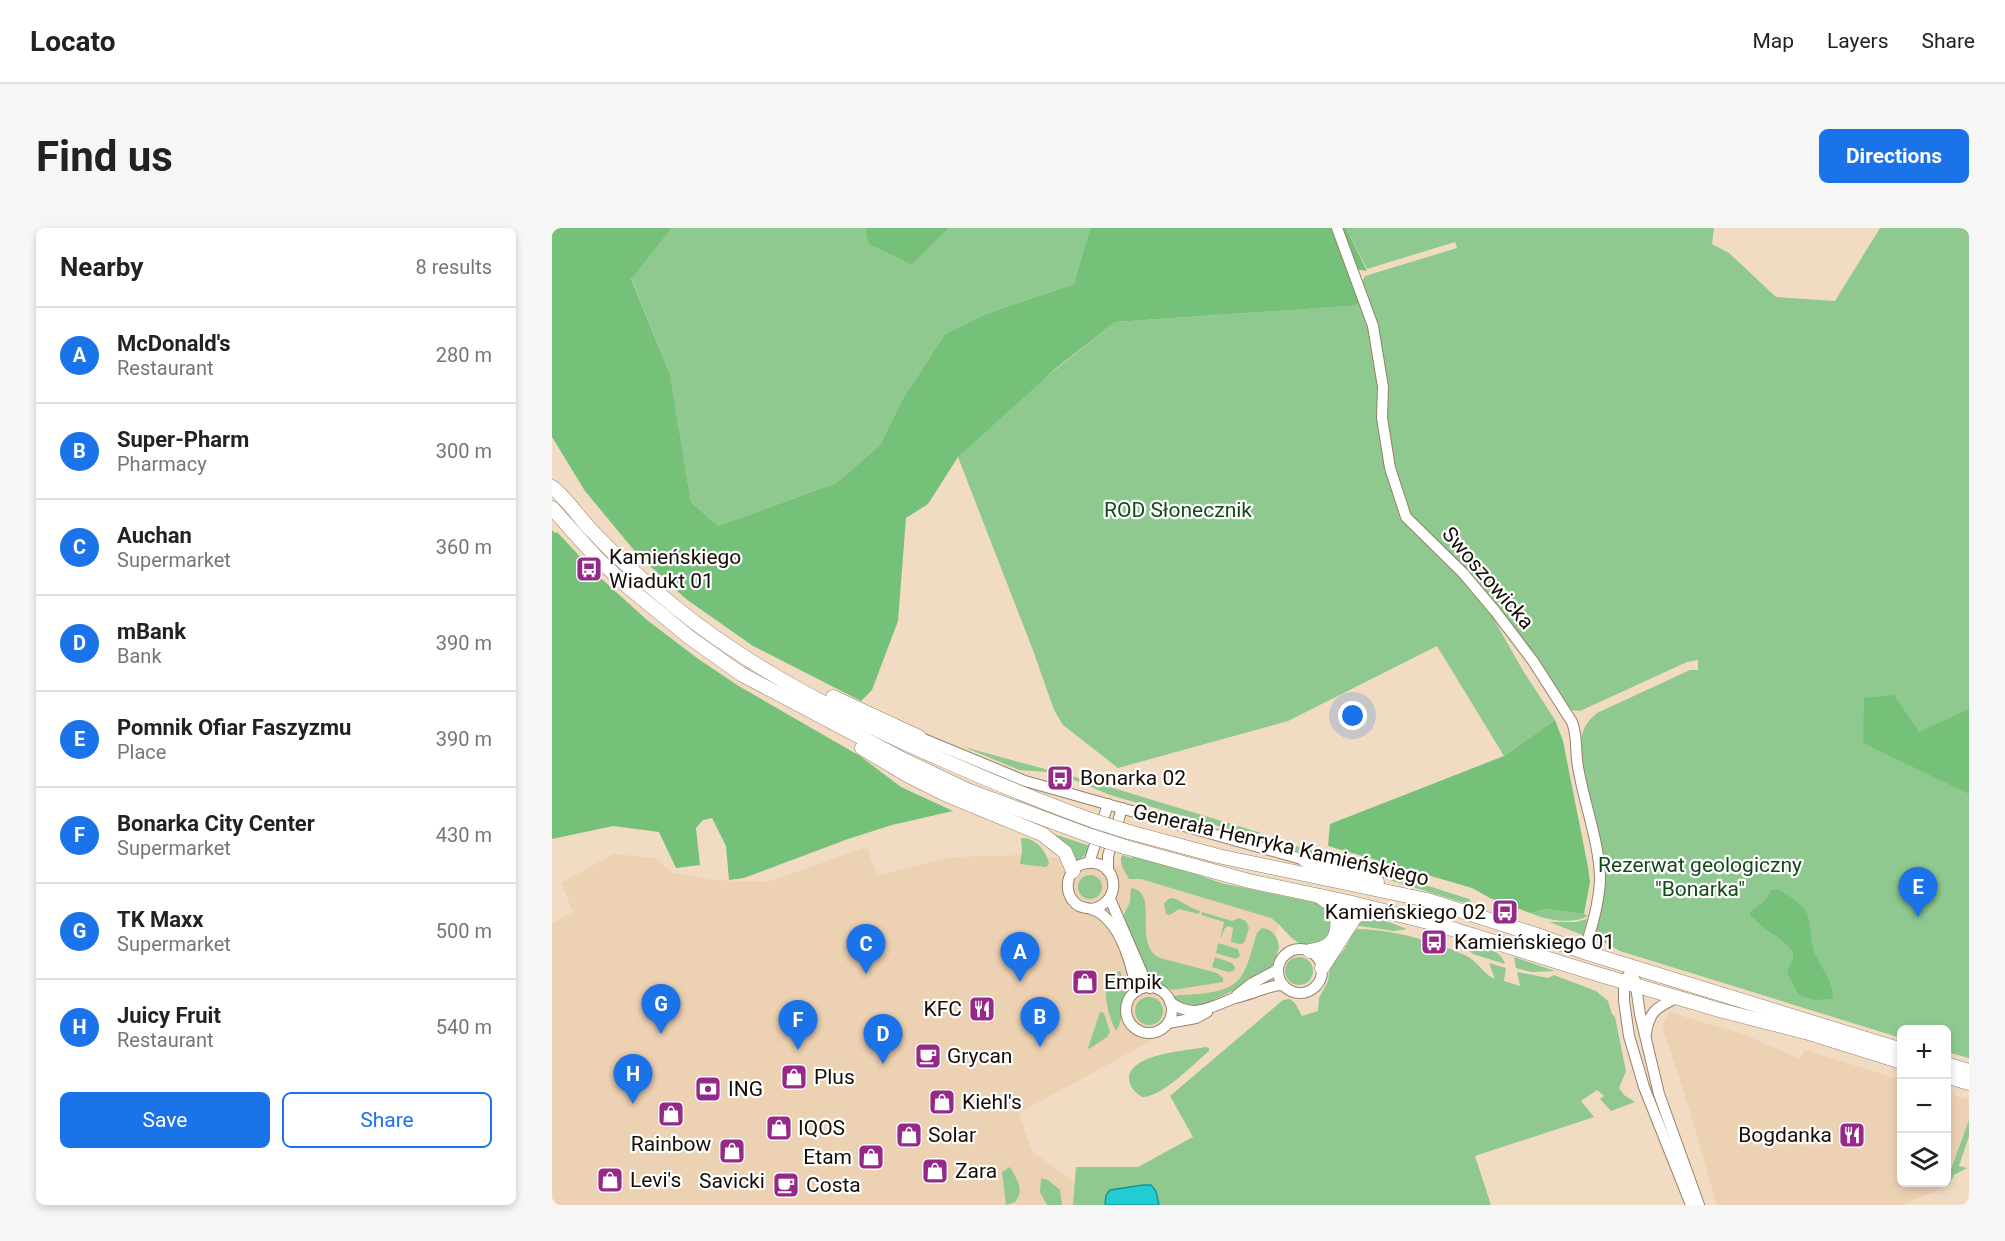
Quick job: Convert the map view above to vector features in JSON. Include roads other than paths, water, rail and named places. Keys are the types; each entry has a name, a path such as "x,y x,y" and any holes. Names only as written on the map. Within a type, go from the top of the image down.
{"main road":[{"name":"Generała Henryka Kamieńskiego","path":"552,487 594,534 630,569 677,609 749,658 792,685 881,733 1034,800 1129,832 1218,856 1427,900 1584,952 1897,1048"},
{"name":"Generała Henryka Kamieńskiego","path":"552,508 595,556 627,586 689,637 741,674 900,758 967,790 1125,847 1239,879 1318,895 1436,924 1597,974 1809,1033 1897,1060"},
{"path":"749,658 919,737"},
{"path":"828,720 845,737 907,775 947,795 1042,834 1065,852 1073,871"},
{"path":"1305,860 1427,900"},
{"path":"1310,951 1330,944 1336,933 1338,921 1330,905 1318,895"},
{"path":"1322,968 1355,917 1368,911 1380,910"},
{"path":"1951,1065 1969,1071"},
{"path":"1951,1077 1969,1083"}],"street":[{"name":"Swoszowicka","path":"1337,228 1373,326 1383,387 1382,418 1390,468 1406,517 1463,573 1495,611 1533,661 1576,732 1578,766 1596,849 1600,880 1599,895 1584,952"},
{"name":"Generała Henryka Kamieńskiego","path":"919,737 1025,781 1305,860"},
{"path":"1089,863 1108,804"},
{"path":"1092,909 1105,904 1114,888 1108,871 1108,856 1122,808"},
{"path":"1108,871 1089,863 1077,867 1068,881 1069,894 1077,905 1102,914 1113,926 1127,955 1137,991"},
{"path":"1110,898 1150,988"},
{"path":"1295,949 1310,951 1320,961 1322,968 1320,980 1312,989 1300,993 1283,985 1277,970 1282,956 1295,949"},
{"path":"1635,968 1624,1001 1626,1022 1637,1068 1691,1205"},
{"path":"1235,998 1251,984 1277,970"},
{"path":"1630,982 1659,1094 1699,1205"},
{"path":"1168,1023 1196,1018 1235,998 1271,986 1283,985"},
{"path":"1170,1002 1171,1017 1168,1023 1162,1029 1148,1033 1141,1032 1131,1025 1126,1013 1126,1007 1132,995 1137,991 1150,988 1161,991 1178,1009 1188,1011 1210,1009"},
{"path":"1646,1041 1647,1028 1653,1011 1678,997"}],"water":[{"path":"1151,1185 1156,1191 1159,1205 1105,1205 1106,1195 1110,1190"}],"place":[{"name":"Kamieńskiego Wiadukt 01","path":"589,569"},
{"name":"Bonarka 02","path":"1060,778"},
{"name":"Kamieńskiego 02","path":"1505,912"},
{"name":"Pomnik Ofiar Faszyzmu","path":"1918,917"},
{"name":"Kamieńskiego 01","path":"1434,942"},
{"name":"Auchan","path":"866,974"},
{"name":"McDonald's","path":"1020,982"},
{"name":"Empik","path":"1085,982"},
{"name":"KFC","path":"982,1009"},
{"name":"TK Maxx","path":"661,1034"},
{"name":"Super-Pharm","path":"1040,1047"},
{"name":"Bonarka City Center","path":"798,1050"},
{"name":"Grycan","path":"928,1056"},
{"name":"mBank","path":"883,1064"},
{"name":"Plus","path":"794,1077"},
{"name":"ING","path":"708,1089"},
{"name":"Kiehl's","path":"942,1102"},
{"name":"Juicy Fruit","path":"633,1104"},
{"name":"Rainbow","path":"671,1114"},
{"name":"IQOS","path":"779,1128"},
{"name":"Solar","path":"909,1135"},
{"name":"Bogdanka","path":"1852,1135"},
{"name":"Savicki","path":"732,1151"},
{"name":"Etam","path":"871,1157"},
{"name":"Zara","path":"935,1171"},
{"name":"Levi's","path":"610,1180"},
{"name":"Costa","path":"786,1185"}],"park label":[{"name":"ROD Słonecznik","path":"1178,510"},
{"name":"Rezerwat geologiczny \"Bonarka\"","path":"1700,877"}]}
